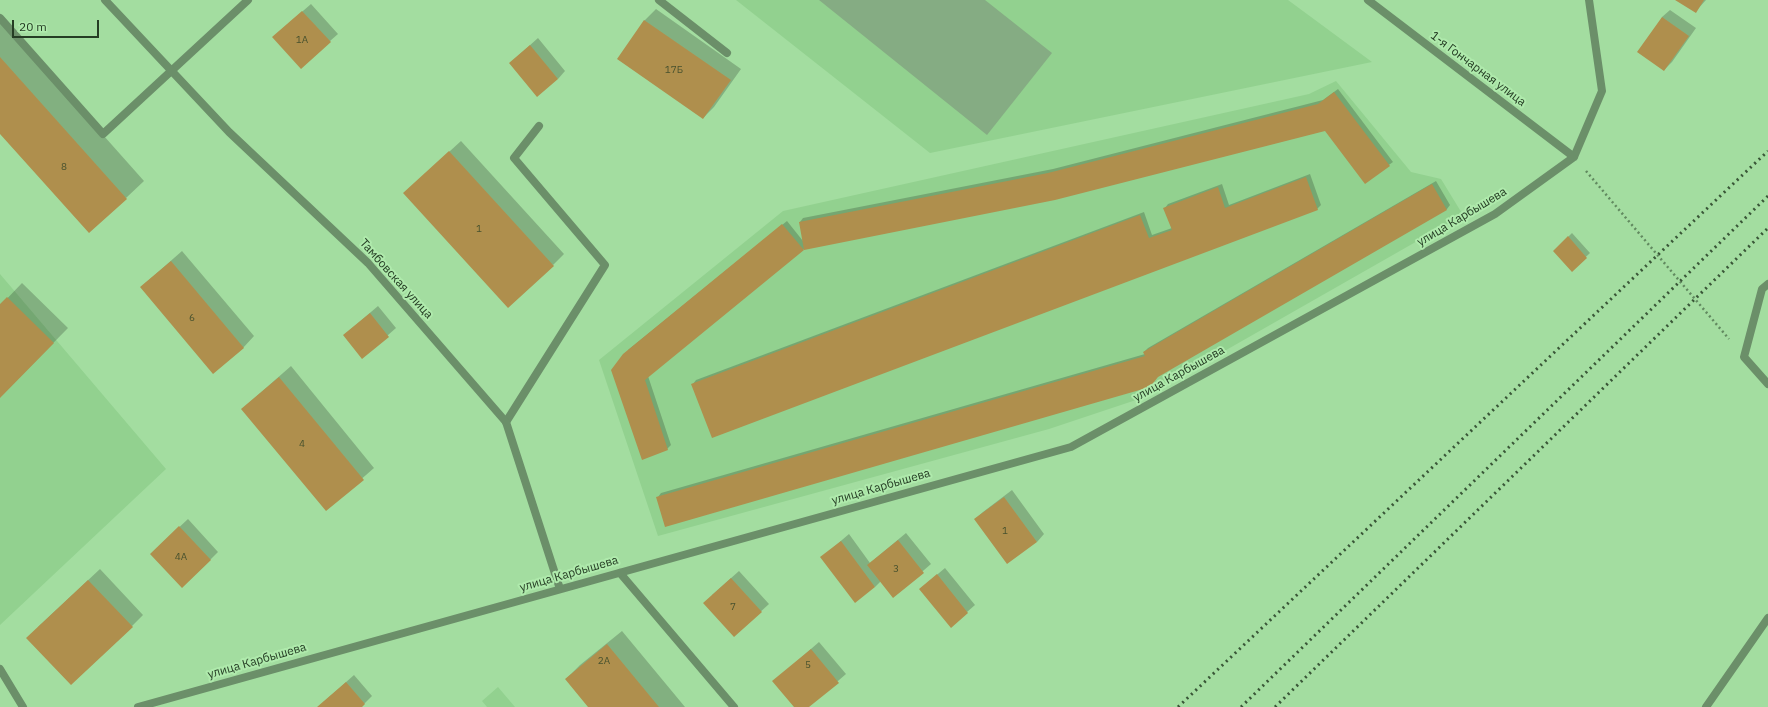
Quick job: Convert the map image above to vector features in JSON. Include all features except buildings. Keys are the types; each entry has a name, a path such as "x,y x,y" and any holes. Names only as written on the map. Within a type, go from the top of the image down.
{"street":[{"name":"Тамбовская улица","path":"104,0 230,132 368,263 506,422 560,589"},
{"path":"0,18 103,134 248,0"},
{"path":"659,0 727,53"},
{"name":"1-я Гончарная улица","path":"1368,0 1574,157"},
{"path":"1574,157 1602,91 1590,0"},
{"path":"506,422 605,265 514,158 539,126"},
{"name":"улица Карбышева","path":"138,707 1071,447 1494,214 1574,157"},
{"path":"1768,284 1762,289 1744,357 1768,384"},
{"path":"620,573 734,707"},
{"path":"1706,707 1768,618"},
{"path":"0,669 23,707"}],"path":[{"path":"1574,157 1744,357"}],"shaded area":[{"path":"736,0 1288,0 1372,62 930,153"},
{"path":"819,0 985,0 1052,53 987,135"},
{"path":"1336,81 1411,172 1441,179 1463,215 1142,398 1049,429 658,536 599,360 783,211 1309,94"},
{"path":"0,274 166,469 0,625"},
{"path":"498,687 515,707 487,707 482,701"}],"railway":[{"path":"1178,707 1768,151"},
{"path":"1241,707 1768,196"},
{"path":"1275,707 1768,228"}]}
